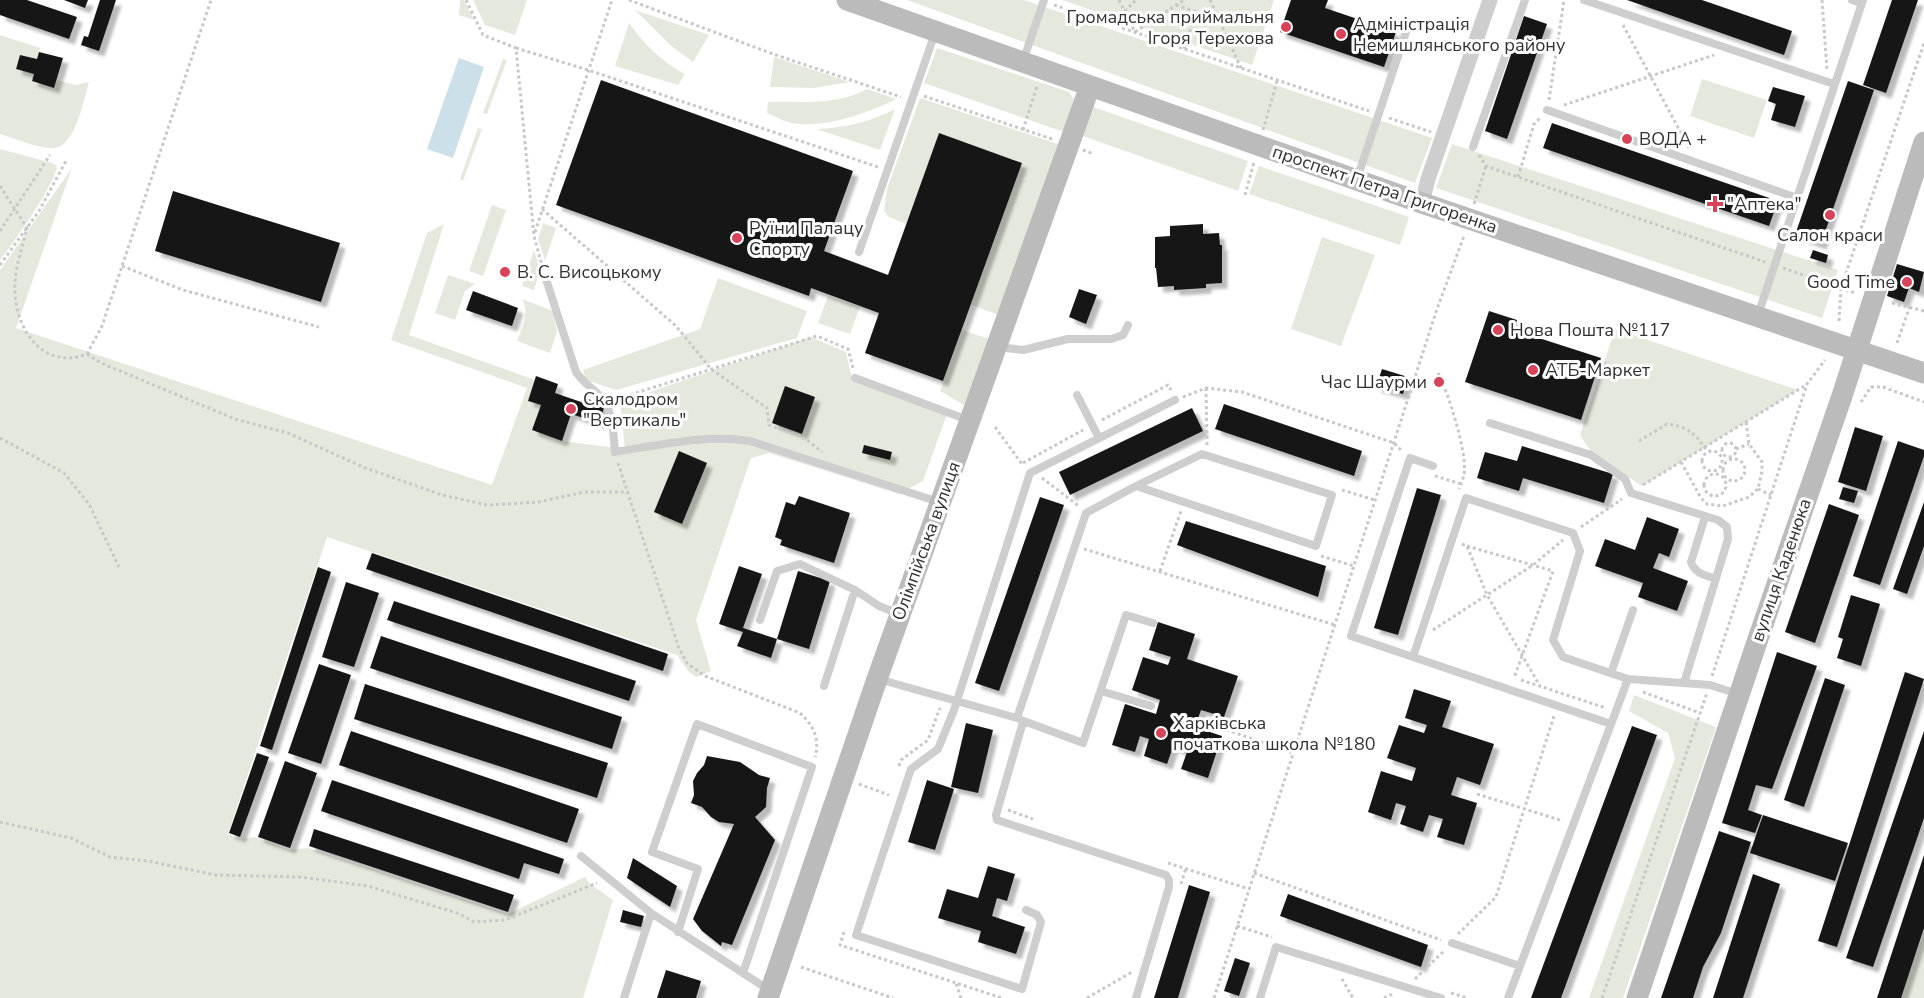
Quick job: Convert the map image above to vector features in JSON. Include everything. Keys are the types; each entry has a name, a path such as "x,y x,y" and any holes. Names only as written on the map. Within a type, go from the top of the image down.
{"street":[{"name":"проспект Петра Григоренка","path":"848,0 1422,203 1924,373"},
{"path":"1422,203 1431,169 1490,0"},
{"name":"Олімпійська вулиця","path":"770,995 877,679 1090,86"},
{"name":"вулиця Каденюка","path":"1637,998 1858,350 1924,142"}],"lane":[{"path":"1022,62 1044,0"},
{"path":"1473,147 1525,0"},
{"path":"1584,0 1831,83"},
{"path":"1757,316 1797,198 1831,83 1862,2 1852,0"},
{"path":"1357,179 1407,29"},
{"path":"859,252 935,31"},
{"path":"1547,110 1797,198"},
{"path":"546,279 576,372 610,410 615,452 697,439 736,438 771,446 940,502"},
{"path":"996,347 1023,350 1068,339 1111,339 1123,335 1128,325"},
{"path":"855,378 970,420"},
{"path":"1077,395 1100,438"},
{"path":"1026,910 1037,915 1041,922 1022,988 856,935 911,769 938,749 955,706 1030,473 1175,400"},
{"path":"1490,423 1591,455 1625,479 1631,493 1718,520 1727,526 1728,538 1684,683"},
{"path":"1136,486 1316,546 1332,495 1202,454 1136,486 1086,513 1020,720 996,815 997,820 1166,875 1169,887 1136,998"},
{"path":"1433,466 1410,458 1351,636 1611,724"},
{"path":"1413,657 1466,498 1573,533 1580,551 1553,640 1563,657 1628,679 1710,685 1739,695"},
{"path":"1705,517 1691,562 1697,573 1716,579"},
{"path":"760,620 777,571 800,564 855,590 879,606 900,614"},
{"path":"824,686 855,590"},
{"path":"1611,673 1633,610"},
{"path":"877,679 955,706 1020,720 1083,743 1126,615 1153,623"},
{"path":"1508,998 1628,679"},
{"path":"1101,691 1151,706"},
{"path":"678,932 699,869 652,852 697,724 812,767 743,973"},
{"path":"581,856 651,913 743,973 770,995"},
{"path":"624,998 651,913"},
{"path":"1452,943 1520,966"},
{"path":"1260,998 1276,947 1441,998"}],"path":[{"path":"0,186 27,228 15,282 16,311 27,336 45,353 63,358 78,358 87,354 102,326 211,0"},
{"path":"466,0 483,35 516,48 878,167 881,157"},
{"path":"534,234 612,0"},
{"path":"629,0 773,54 902,98 914,93 1049,138"},
{"path":"1119,0 1134,32 1184,0"},
{"path":"1112,24 1136,0"},
{"path":"1210,0 1241,68"},
{"path":"1547,110 1564,0"},
{"path":"1822,0 1831,83"},
{"path":"1176,5 1218,19"},
{"path":"1615,10 1697,163"},
{"path":"1184,49 1196,12"},
{"path":"1839,321 1841,288 1924,43"},
{"path":"516,48 534,234 546,279"},
{"path":"1518,177 1534,124 1547,110 1732,50"},
{"path":"1023,130 1038,80"},
{"path":"0,231 50,155"},
{"path":"0,265 39,211 67,159"},
{"path":"542,209 676,326 711,369 767,408 769,425 806,439 844,470"},
{"path":"1214,998 1437,309 1454,264"},
{"path":"122,266 183,290 319,327"},
{"path":"1892,303 1924,311"},
{"path":"1897,343 1910,306"},
{"path":"605,403 817,336 848,349 855,378"},
{"path":"87,354 101,363 235,419 288,433 363,467 442,495 487,505 538,502 585,492 628,492"},
{"path":"1426,635 1533,565 1573,533 1631,493 1807,384 1825,360"},
{"path":"1438,373 1445,386 1461,443 1464,473 1457,495"},
{"path":"1019,472 1022,464 1168,385 1175,400 1206,388 1242,392 1394,443 1410,458"},
{"path":"1861,402 1871,387 1883,387 1924,402"},
{"path":"1200,444 1207,446 1206,388"},
{"path":"1681,462 1707,504 1723,506 1749,497 1758,489 1761,482 1762,462 1749,444 1746,422"},
{"path":"1639,441 1667,424 1671,424 1693,432 1700,438 1707,452"},
{"path":"995,427 1022,464"},
{"path":"0,438 64,473 89,504 119,567"},
{"path":"1736,449 1731,444 1727,444 1722,449 1721,454 1723,464 1724,477 1726,486 1723,493 1716,496 1707,493 1704,481 1712,472 1718,469 1723,464 1731,458 1736,449"},
{"path":"1736,449 1749,444"},
{"path":"1714,451 1738,459 1744,464 1745,475 1736,481 1712,472 1703,463 1703,457 1707,452 1714,451"},
{"path":"615,452 679,648 687,663 705,676 801,714 815,732 818,747 812,767"},
{"path":"1758,489 1771,495"},
{"path":"1341,490 1375,500"},
{"path":"1703,500 1707,493"},
{"path":"1079,512 1083,503"},
{"path":"1160,571 1181,511"},
{"path":"1457,543 1553,571 1514,678"},
{"path":"1075,546 1335,623"},
{"path":"1467,546 1487,595 1540,686"},
{"path":"1321,556 1354,566"},
{"path":"1504,675 1616,711"},
{"path":"941,706 955,706"},
{"path":"1413,981 1452,943 1461,929 1496,897 1558,706"},
{"path":"1197,720 1293,753"},
{"path":"865,786 889,795"},
{"path":"1477,794 1574,825"},
{"path":"0,822 71,838 110,857 148,861 216,874 300,877 368,886 460,914 474,922 505,920 608,878"},
{"path":"1254,873 1452,943"},
{"path":"1087,998 1146,964"},
{"path":"801,967 893,998"},
{"path":"1339,975 1353,998"},
{"path":"961,998 956,983 1002,998"}],"shaded area":[{"path":"460,0 464,0 474,20 459,15"},
{"path":"473,0 527,0 515,35 485,25"},
{"path":"907,0 1024,0 1432,138 1415,183"},
{"path":"1062,0 1274,0 1252,65"},
{"path":"635,10 709,35 693,62 670,45"},
{"path":"629,23 654,52 685,74 678,85 615,66"},
{"path":"0,35 40,48 37,59 20,55 16,68 34,74 32,81 54,88 56,80 76,85 89,82 74,129 69,138 56,148 28,143 0,134"},
{"path":"937,48 1069,92 1075,101 1064,132 924,83"},
{"path":"774,57 850,82 815,88 770,87"},
{"path":"503,59 507,60 487,114 483,113"},
{"path":"1702,79 1767,100 1754,138 1690,116"},
{"path":"867,89 896,99 861,114 822,123 793,123 767,113 768,102 831,100"},
{"path":"920,98 1061,145 999,315 971,305 1022,163 939,133 906,224 889,217 884,211 887,189"},
{"path":"1093,107 1248,161 1238,191 1083,136"},
{"path":"895,109 880,150 816,129 857,124"},
{"path":"478,128 482,129 463,181 460,179"},
{"path":"1452,144 1838,270 1822,318 1436,188"},
{"path":"0,149 57,166 42,199 0,260"},
{"path":"1259,166 1409,217 1400,245 1249,194"},
{"path":"72,168 16,328 492,485 527,388 391,340 427,233 444,224 409,335 535,380 528,401 541,405 532,430 562,441 625,449 620,402 811,337 846,352 852,379 947,414 923,481 899,494 769,453 751,458 696,620 711,671 696,677 689,672 677,655 327,537 228,834 240,839 256,837 289,850 308,848 508,914 585,877 589,883 613,900 583,998 0,998 0,270"},
{"path":"492,205 506,210 483,276 469,271"},
{"path":"543,223 556,228 545,261 538,239"},
{"path":"1322,237 1375,255 1341,346 1291,329"},
{"path":"534,250 540,270 534,290 522,286"},
{"path":"448,275 475,284 465,291 455,320 435,313"},
{"path":"718,278 807,311 797,338 616,390 586,380 583,370 700,329"},
{"path":"828,296 860,307 850,334 818,323"},
{"path":"522,299 553,311 557,331 550,353 517,341 525,315"},
{"path":"1615,329 1798,390 1642,486 1592,453 1580,435"},
{"path":"962,330 989,339 964,405 940,391"},
{"path":"1634,695 1716,727 1623,998 1589,998 1675,758 1668,733 1629,711"},
{"path":"1924,932 1924,998 1900,998"}],"water":[{"path":"459,58 484,67 453,158 427,149"}],"building":[{"path":"0,0 27,0 77,17 69,39 0,15"},
{"path":"64,0 88,0 85,8"},
{"path":"100,0 116,0 99,51 81,45 84,36 88,37"},
{"name":"Адміністрація Немишлянського району","path":"1291,0 1328,0 1325,8 1396,32 1384,67 1280,32"},
{"path":"1627,0 1702,0 1792,31 1784,55"},
{"path":"1892,0 1918,0 1886,93 1863,85"},
{"path":"1524,16 1547,24 1507,139 1485,131"},
{"path":"39,52 63,58 54,88 32,81 34,74 16,69 20,55 37,59"},
{"name":"Руїни Палацу Спорту","path":"601,80 853,171 824,251 888,275 939,133 1022,163 943,381 865,353 879,313 811,288 809,296 556,205"},
{"path":"1848,81 1874,90 1821,244 1795,235"},
{"path":"1773,87 1805,96 1795,127 1771,120 1776,104 1768,101"},
{"path":"1552,123 1778,201 1769,226 1543,148"},
{"path":"173,191 340,243 321,302 155,251"},
{"path":"1203,224 1203,234 1219,233 1220,245 1222,245 1222,283 1206,284 1206,288 1174,290 1174,286 1158,287 1155,268 1155,237 1170,236 1170,226"},
{"path":"1813,250 1828,255 1826,263 1810,258"},
{"name":"Good Time","path":"1897,264 1924,272 1919,292 1909,288 1904,302 1887,296"},
{"path":"1079,289 1097,295 1086,324 1069,317"},
{"path":"473,291 518,308 512,326 466,310"},
{"name":"АТБ-Маркет","path":"1489,311 1517,320 1514,330 1601,358 1581,420 1465,382"},
{"path":"1382,369 1408,377 1403,394 1376,387"},
{"name":"Скалодром \"Вертикаль\"","path":"536,376 558,384 555,393 587,404 588,399 605,405 599,423 571,414 562,441 532,430 541,405 528,401"},
{"path":"785,386 815,397 802,434 772,423"},
{"path":"1224,404 1362,451 1354,476 1215,429"},
{"path":"1192,408 1203,431 1070,495 1059,472"},
{"path":"1855,427 1883,436 1866,491 1838,482"},
{"path":"1898,441 1924,450 1924,456 1880,585 1853,576"},
{"path":"864,445 892,452 890,460 862,453"},
{"path":"1522,446 1613,474 1604,503 1523,478 1519,491 1477,478 1485,452 1517,461"},
{"path":"679,451 707,463 682,524 654,512"},
{"path":"1843,487 1858,491 1854,503 1839,499"},
{"path":"1417,488 1441,495 1398,635 1374,628"},
{"path":"799,496 850,513 834,563 780,545 782,540 775,537 786,502 795,505"},
{"path":"1040,497 1064,505 999,691 975,683"},
{"path":"1924,502 1924,546 1907,594 1893,589"},
{"path":"1829,504 1859,515 1815,643 1785,632"},
{"path":"1647,517 1679,529 1669,557 1659,553 1653,568 1688,581 1677,611 1638,597 1643,583 1595,566 1605,539 1635,550"},
{"path":"1186,521 1326,566 1318,597 1177,545"},
{"path":"372,553 668,654 663,671 366,569"},
{"path":"739,566 762,574 743,628 777,639 771,658 737,646 743,632 719,624"},
{"path":"318,567 331,572 272,750 260,746"},
{"path":"798,571 830,581 809,649 777,639"},
{"path":"346,582 379,593 354,667 322,657"},
{"path":"1851,595 1880,604 1861,666 1837,658 1843,639 1838,637"},
{"path":"394,601 636,681 629,701 387,620"},
{"path":"1158,622 1195,634 1187,659 1238,676 1224,717 1201,710 1195,727 1222,736 1208,778 1181,769 1187,752 1173,747 1167,764 1144,756 1149,739 1140,736 1135,752 1112,745 1125,704 1156,714 1160,700 1132,690 1143,657 1168,665 1171,657 1149,650"},
{"path":"381,636 622,717 612,749 370,668"},
{"path":"1777,652 1817,666 1772,789 1756,785 1748,810 1762,815 1755,833 1722,823"},
{"path":"319,664 351,675 321,764 288,753"},
{"path":"1905,672 1924,679 1837,947 1818,941"},
{"path":"1825,678 1845,685 1804,807 1784,800"},
{"path":"365,684 608,763 597,798 354,719"},
{"path":"1414,689 1451,701 1442,727 1494,744 1480,785 1457,777 1451,795 1477,803 1464,845 1437,837 1443,819 1429,815 1423,832 1400,824 1406,806 1396,803 1391,820 1368,812 1381,771 1412,781 1416,768 1387,758 1399,725 1424,733 1427,725 1405,718"},
{"path":"966,723 993,730 978,793 951,787"},
{"path":"1632,726 1657,735 1561,998 1531,998"},
{"path":"351,731 579,809 567,843 339,765"},
{"path":"1924,731 1924,818 1873,967 1846,958"},
{"path":"257,753 269,757 240,837 229,833"},
{"path":"707,756 740,762 759,775 770,778 766,807 755,817 775,840 732,945 722,942 721,946 702,931 693,919 734,824 719,822 702,807 691,803 694,795 693,781"},
{"path":"285,761 317,773 290,848 258,837"},
{"path":"332,780 564,859 559,874 524,863 519,879 321,811"},
{"path":"927,780 954,789 935,850 908,842"},
{"path":"1763,815 1848,843 1835,881 1750,853"},
{"path":"314,829 514,895 508,912 309,846"},
{"path":"1719,831 1751,842 1721,933 1703,967 1693,998 1661,998"},
{"path":"1924,855 1924,928 1901,998 1877,998"},
{"path":"633,858 677,886 670,907 627,878"},
{"path":"988,866 1015,874 1007,901 997,898 992,916 1025,927 1016,954 978,942 981,931 938,918 947,889 978,898"},
{"path":"1753,874 1780,884 1743,998 1713,998"},
{"path":"1189,885 1210,892 1178,998 1154,998"},
{"path":"1288,894 1428,945 1421,967 1280,916"},
{"path":"623,910 644,916 641,927 620,922"},
{"path":"1235,958 1250,963 1239,996 1224,991"},
{"path":"666,970 701,981 696,998 657,998"}],"place":[{"name":"Громадська приймальня Ігоря Терехова","path":"1286,27"},
{"name":"Адміністрація Немишлянського району","path":"1341,34"},
{"name":"ВОДА +","path":"1627,139"},
{"name":"\"Аптека\"","path":"1715,204"},
{"name":"Салон краси","path":"1830,215"},
{"name":"Руїни Палацу Спорту","path":"737,238"},
{"name":"В. С. Висоцькому","path":"505,272"},
{"name":"Good Time","path":"1907,282"},
{"name":"Нова Пошта №117","path":"1498,330"},
{"name":"АТБ-Маркет","path":"1533,370"},
{"name":"Час Шаурми","path":"1439,382"},
{"name":"Скалодром \"Вертикаль\"","path":"571,409"},
{"name":"Харківська початкова школа №180","path":"1161,733"}]}
